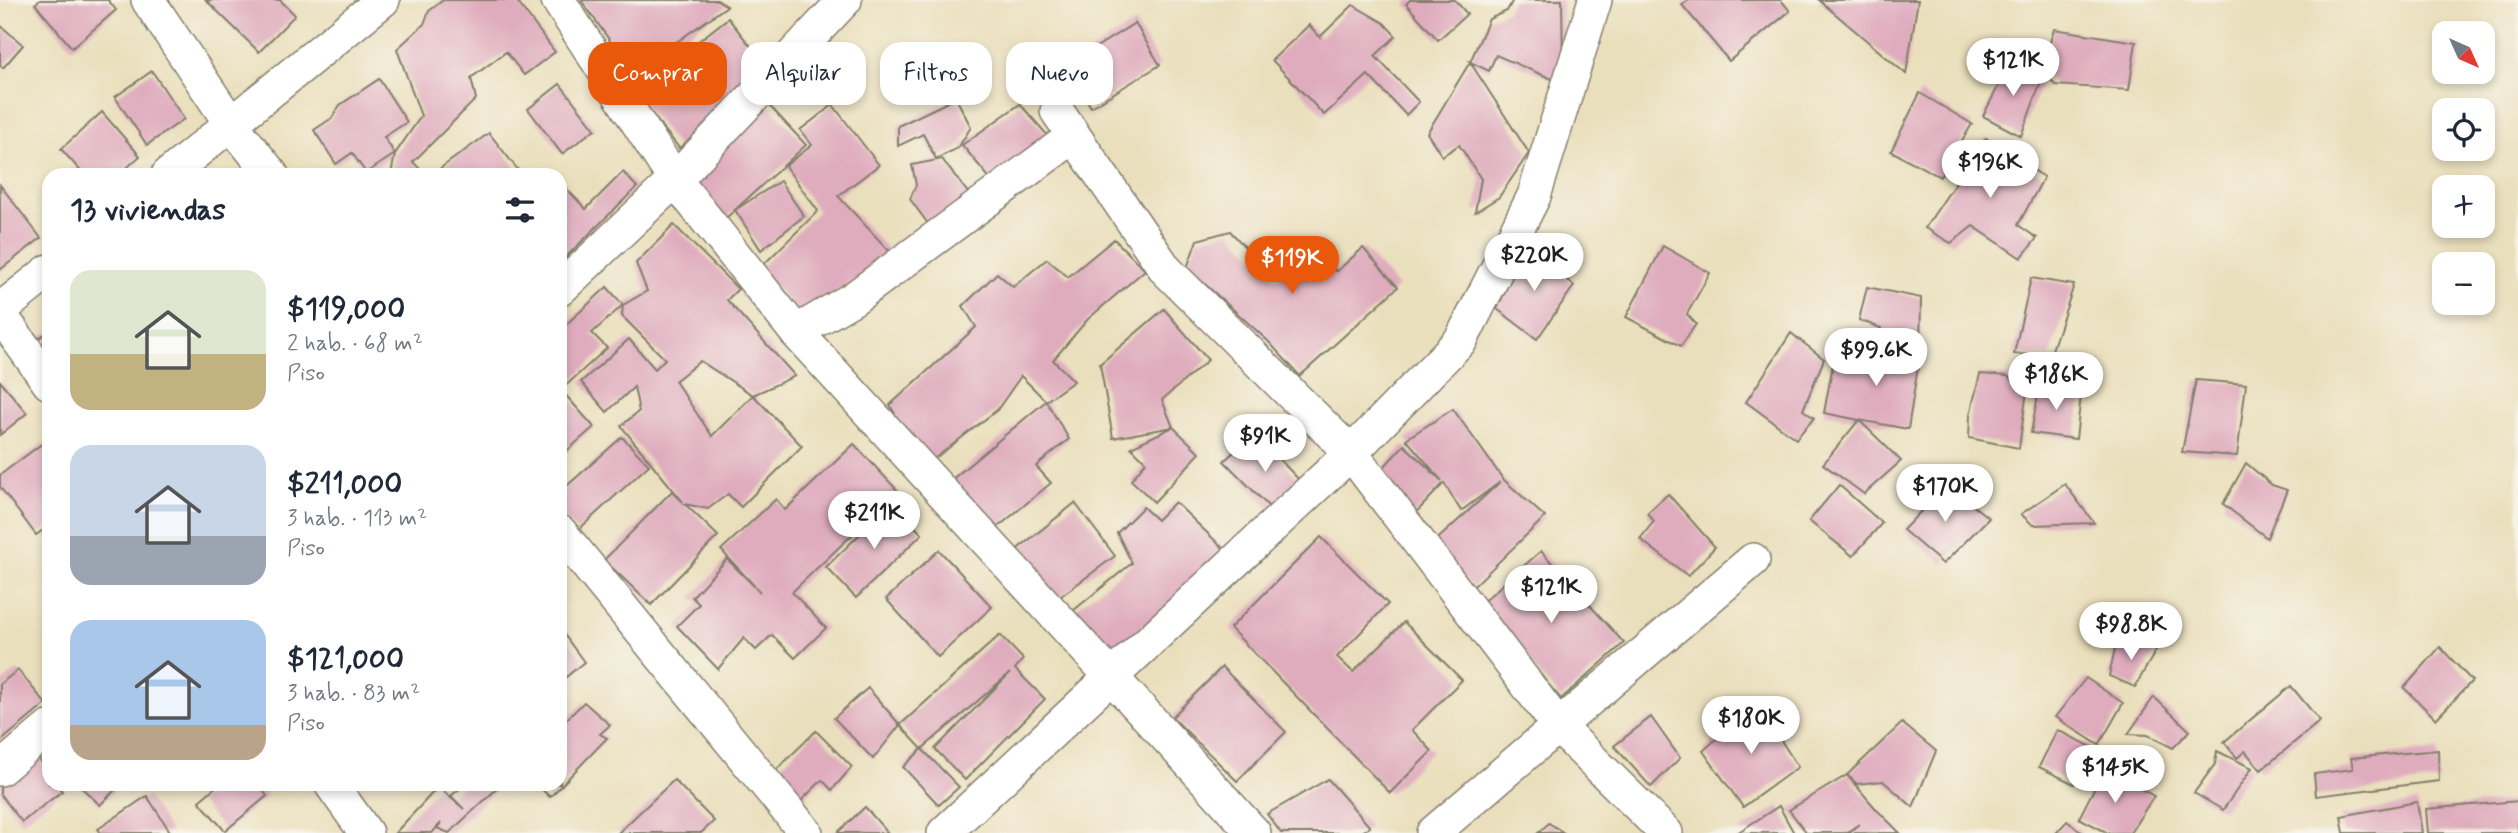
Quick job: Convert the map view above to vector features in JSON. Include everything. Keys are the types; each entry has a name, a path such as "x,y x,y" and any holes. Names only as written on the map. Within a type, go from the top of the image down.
{"street":[{"path":"148,0 231,124 266,168"},
{"path":"177,168 383,0"},
{"path":"558,0 675,180 796,332 1254,833"},
{"path":"567,282 675,180 845,0"},
{"path":"944,833 1110,675 1351,453 1461,340 1534,196 1595,0"},
{"path":"796,332 854,298 1065,124 1166,270 1351,453 1560,728 1665,833"},
{"path":"42,277 0,312 42,373"},
{"path":"567,541 806,833"},
{"path":"1433,833 1560,728 1752,561"},
{"path":"0,769 42,734"},
{"path":"336,791 366,833"}],"building":[{"path":"40,0 108,0 116,10 72,48 35,4"},
{"path":"206,0 280,0 295,15 259,52"},
{"path":"443,0 516,0 555,52 524,75 506,52 471,78 476,99 413,162 419,168 392,168 395,154 421,116 397,49 424,24 429,11"},
{"path":"581,0 717,0 727,6 676,42 611,42"},
{"path":"1410,0 1455,0 1467,14 1438,40 1406,4"},
{"path":"1513,0 1562,0 1563,68 1552,79 1496,55 1489,71 1470,62 1489,19 1507,11"},
{"path":"1689,0 1781,0 1790,11 1729,61 1682,5"},
{"path":"1819,0 1918,0 1906,74"},
{"path":"1353,5 1384,23 1396,36 1375,56 1419,102 1406,115 1368,75 1324,115 1272,60 1309,25 1320,37"},
{"path":"728,18 747,42 741,42 741,99 679,148 644,105 727,105 727,42 698,42"},
{"path":"1135,23 1160,65 1113,94 1113,42 1105,42"},
{"path":"0,25 23,45 3,68 0,65"},
{"path":"2054,29 2136,42 2129,90 2055,85 2042,68"},
{"path":"1993,58 2042,79 2021,136 1983,116 2006,71 1991,68"},
{"path":"1470,62 1529,153 1499,197 1475,212 1481,179 1459,145 1442,156 1427,133"},
{"path":"152,71 184,119 147,145 115,97"},
{"path":"379,79 407,122 384,137 395,154 374,168 362,168 352,153 336,164 314,130 332,118 340,105"},
{"path":"560,84 595,129 562,154 528,109"},
{"path":"1920,93 1972,124 1940,177 1891,151"},
{"path":"761,105 769,105 806,145 725,219 684,174"},
{"path":"833,105 879,165 838,196 893,255 802,316 759,269 818,211 785,166 812,145 800,130"},
{"path":"942,105 960,105 971,127 958,148 936,159 923,134 898,146 898,126"},
{"path":"1021,105 1056,145 992,181 962,145"},
{"path":"102,112 140,156 127,168 78,168 61,149"},
{"path":"489,133 516,168 441,168"},
{"path":"1986,138 2044,177 2018,225 2037,238 2021,258 1973,226 1951,243 1925,228"},
{"path":"942,159 972,198 932,229 910,199 916,185 912,165"},
{"path":"623,172 637,187 567,256 567,189 586,209"},
{"path":"780,181 804,216 761,250 735,210"},
{"path":"0,185 41,238 0,270"},
{"path":"674,225 738,289 727,300 795,376 753,395 802,446 741,507 728,494 708,509 685,504 718,536 651,605 604,560 672,491 683,502 621,426 639,411 634,387 607,412 581,382 629,339 655,369 665,359 622,316 623,305 647,291 636,263","holes":["700,361 753,395 712,436 675,381"]},
{"path":"1230,231 1276,280 1301,257 1337,271 1363,248 1398,287 1300,376 1268,341 1187,268 1197,240"},
{"path":"1114,239 1145,270 1088,319 1053,360 1074,381 1046,401 1021,376 997,410 924,467 890,405 976,327 963,306 997,273 1013,287 1047,259 1068,277"},
{"path":"1527,243 1574,286 1537,339 1497,309"},
{"path":"1663,246 1710,273 1687,314 1696,324 1681,346 1626,317"},
{"path":"2031,278 2074,285 2050,356 2014,354"},
{"path":"607,287 623,305 592,333 607,348 567,385 567,324"},
{"path":"1867,287 1921,298 1920,354 1908,429 1824,413 1834,358 1870,363 1881,328 1859,320"},
{"path":"1164,309 1208,360 1162,400 1173,427 1113,438 1100,364"},
{"path":"1791,333 1824,359 1803,410 1814,418 1796,439 1746,402"},
{"path":"42,336 42,357 32,343"},
{"path":"1980,374 2007,376 2027,391 2019,448 1969,438 1970,415"},
{"path":"2041,379 2081,395 2076,439 2031,433"},
{"path":"2196,380 2246,384 2237,456 2182,452"},
{"path":"0,381 27,413 0,435"},
{"path":"567,397 594,427 567,451"},
{"path":"1046,401 1069,439 1036,466 1051,483 992,532 950,481"},
{"path":"1453,409 1503,479 1545,517 1473,587 1429,547 1500,482 1461,511 1444,483 1412,517 1372,480 1404,445 1442,481 1406,439"},
{"path":"1859,420 1901,461 1864,494 1823,464"},
{"path":"1173,427 1200,453 1154,502 1131,480 1146,462 1131,447"},
{"path":"1254,433 1306,487 1278,516 1224,461"},
{"path":"622,437 649,465 577,531 567,520 567,486"},
{"path":"42,444 42,531 36,535 0,487 0,475"},
{"path":"854,444 898,491 792,592 826,628 795,658 772,635 756,650 744,638 718,669 677,626 699,604 692,597 727,559 760,592 721,550 776,499 785,510"},
{"path":"2246,463 2272,485 2287,490 2267,538 2223,504"},
{"path":"2065,484 2094,523 2033,525 2021,514"},
{"path":"1839,485 1882,523 1853,556 1809,521"},
{"path":"1946,485 1989,518 1943,564 1903,530"},
{"path":"1668,494 1715,547 1688,576 1640,539 1654,521 1647,513"},
{"path":"1175,502 1226,551 1180,599 1104,660 1068,615 1132,563 1117,533 1143,507 1157,520"},
{"path":"892,503 922,534 856,598 826,567"},
{"path":"1075,503 1115,556 1057,599 1015,551"},
{"path":"1321,537 1388,604 1337,657 1353,672 1404,622 1462,680 1412,730 1432,751 1390,793 1230,628"},
{"path":"939,550 992,607 938,657 886,599"},
{"path":"1541,551 1624,643 1561,699 1479,605"},
{"path":"1000,635 1023,659 1015,669 1045,699 965,780 935,749 1010,673 922,749 900,725"},
{"path":"567,639 584,662 567,676"},
{"path":"2116,644 2159,645 2135,687 2109,676"},
{"path":"2440,647 2472,681 2436,719 2404,688"},
{"path":"1222,667 1286,732 1237,781 1172,717"},
{"path":"18,670 42,699 42,707 0,742 0,684"},
{"path":"2086,678 2123,703 2099,745 2055,717"},
{"path":"2291,686 2320,721 2261,770 2245,751 2237,758 2224,742"},
{"path":"868,688 900,725 873,759 834,718"},
{"path":"2154,697 2190,731 2173,748 2148,735 2128,734"},
{"path":"584,702 610,725 600,734 607,738 567,779 567,719"},
{"path":"1757,703 1798,767 1743,807 1703,751"},
{"path":"1651,717 1680,758 1651,787 1614,746"},
{"path":"1902,723 1936,751 1913,807 1883,781 1857,784 1847,775"},
{"path":"2057,730 2092,747 2074,784 2039,767"},
{"path":"816,731 852,767 832,790 822,780 801,801 773,773"},
{"path":"922,749 959,787 939,805 903,767"},
{"path":"2438,750 2439,781 2316,796 2314,774 2353,769 2351,758"},
{"path":"2217,751 2252,768 2223,810 2194,793 2215,764"},
{"path":"36,755 42,763 42,791 62,791 22,822 0,794 0,782"},
{"path":"2104,769 2154,796 2130,833 2108,833 2079,818"},
{"path":"1847,775 1900,833 1848,833 1859,824 1846,833 1807,833 1789,810"},
{"path":"1328,779 1370,827 1360,833 1281,833 1267,814"},
{"path":"674,780 714,821 701,833 618,833"},
{"path":"85,791 114,791 100,805"},
{"path":"211,791 263,791 267,796 225,831 199,801"},
{"path":"434,791 443,791 464,809 451,796 457,791 494,791 449,833 437,828 441,823 432,833 395,833"},
{"path":"544,791 556,791 550,797"},
{"path":"147,796 171,833 101,833 98,829"},
{"path":"2518,801 2518,833 2428,833 2426,809"},
{"path":"2417,802 2422,833 2344,833 2341,816"},
{"path":"1779,806 1794,833 1737,833"},
{"path":"865,807 888,833 837,833"},
{"path":"2067,821 2083,833 2056,833"},
{"path":"1549,823 1564,833 1538,833"}]}
